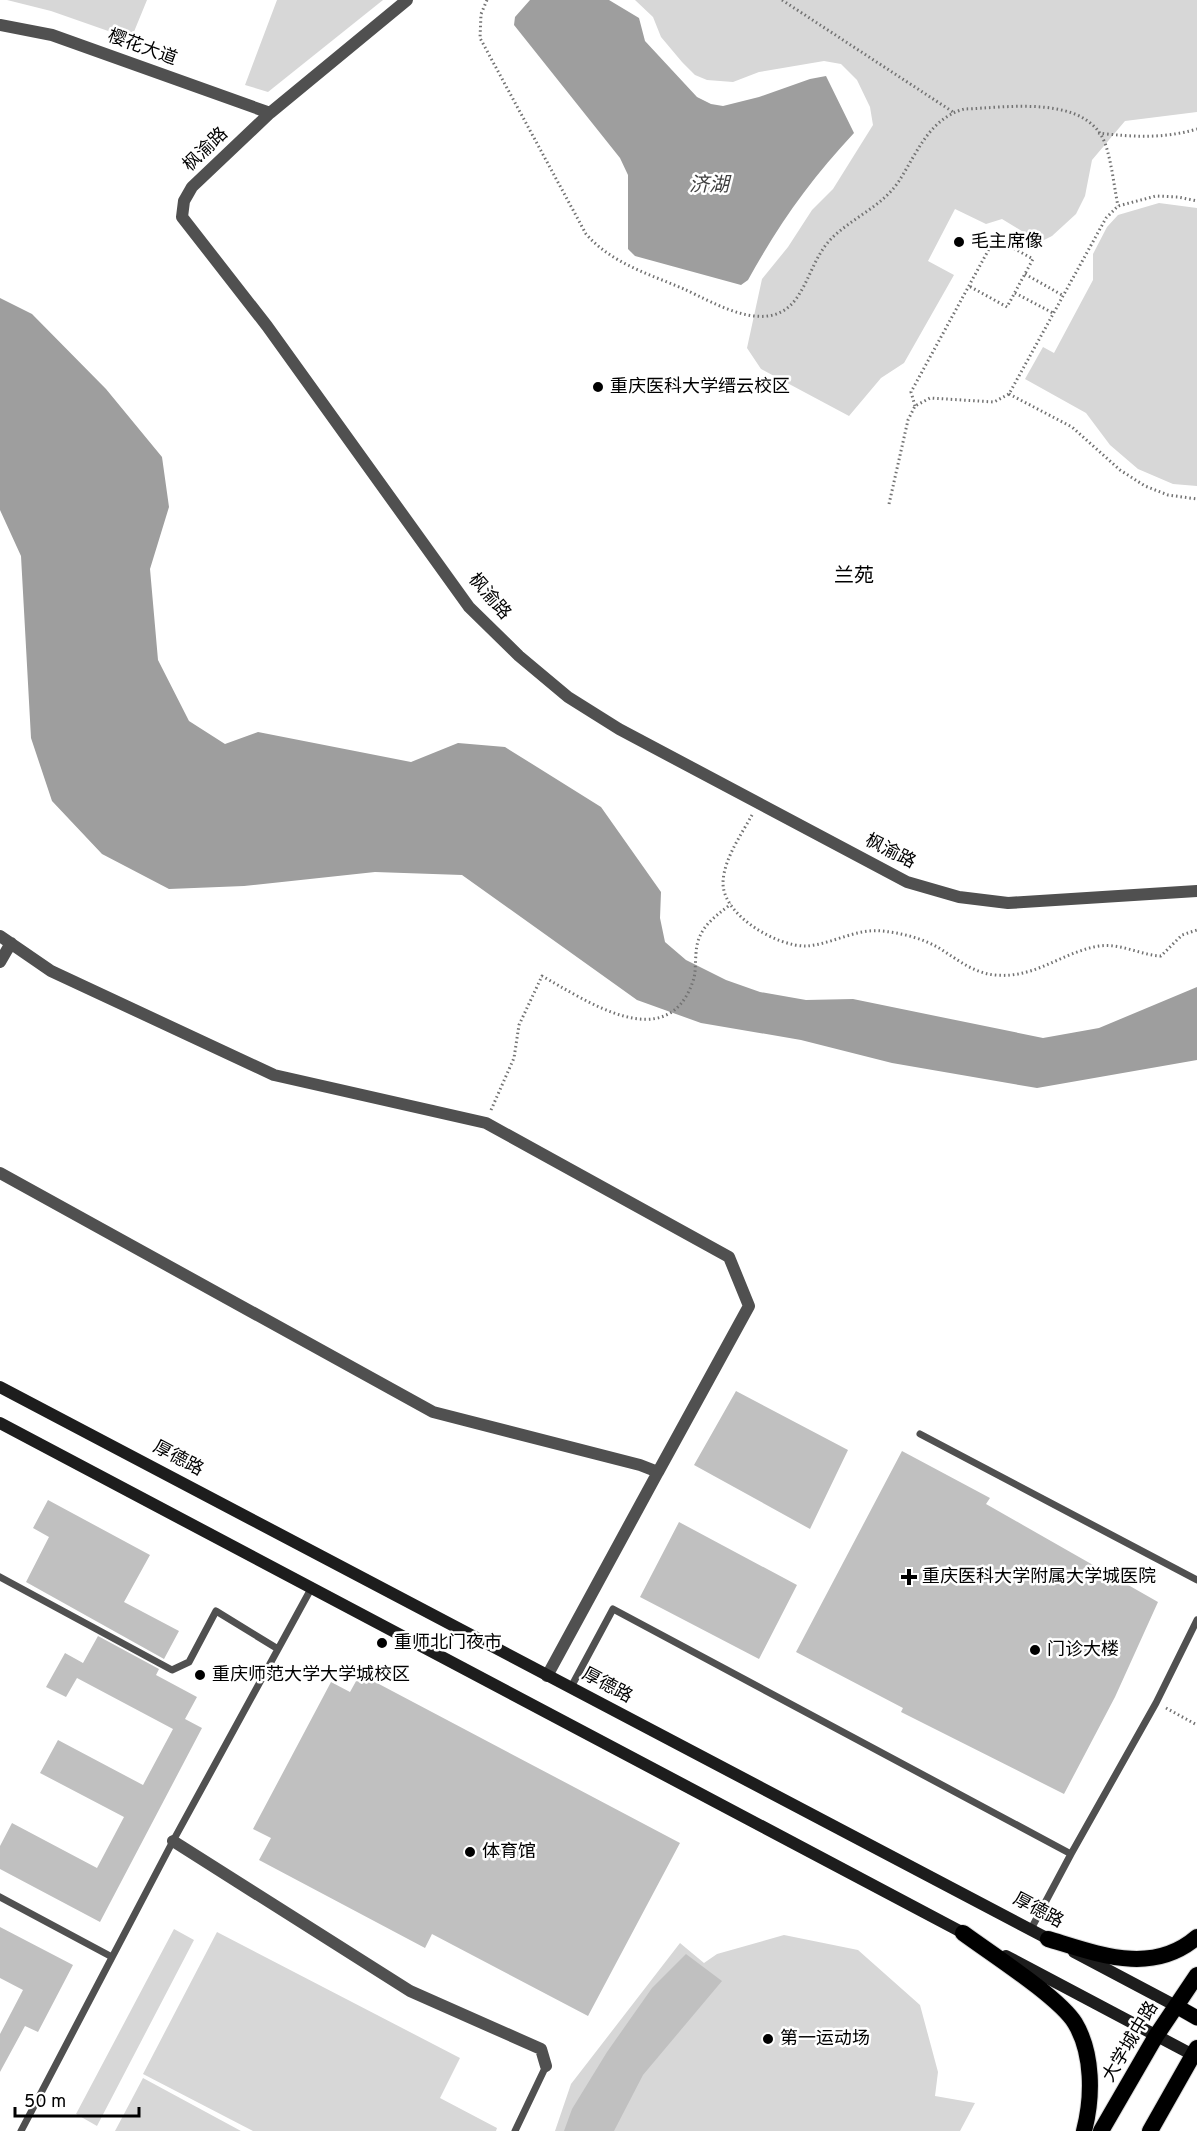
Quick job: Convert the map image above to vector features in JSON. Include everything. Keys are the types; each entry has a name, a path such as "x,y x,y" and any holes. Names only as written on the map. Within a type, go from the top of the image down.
{"highway":[{"path":"963,1933 1057,2003 1074,2022 1085,2046 1090,2080 1089,2113 1084,2131"},
{"path":"1048,1939 1109,1957 1138,1961 1166,1955 1197,1937"},
{"name":"大学城中路","path":"1101,2131 1156,2036 1197,1975"},
{"path":"1150,2131 1195,2052"}],"main road":[{"name":"厚德路","path":"0,1387 1197,2018"},
{"path":"0,1423 1156,2036 1195,2052"}],"street":[{"name":"枫渝路","path":"407,0 270,113 192,187 184,201 182,217 189,230 267,326 469,607 519,656 568,697 619,729 907,882 959,897 1008,903 1197,891"},
{"name":"樱花大道","path":"0,26 52,35 270,113"},
{"path":"0,936 51,971 274,1075 486,1123 729,1257 749,1306 547,1676"},
{"path":"0,962 11,943"},
{"path":"0,1173 433,1413 640,1465 658,1472"},
{"path":"173,1841 410,1991 541,2049 546,2066"}],"lane":[{"path":"920,1434 1197,1580"},
{"path":"0,1577 172,1671 189,1662 216,1611 278,1649"},
{"path":"21,2131 173,1841 312,1587"},
{"path":"570,1689 613,1609 1071,1854"},
{"path":"1031,1929 1156,1703 1197,1620"},
{"path":"0,1897 112,1957"},
{"path":"515,2131 546,2066"}],"path":[{"path":"487,0 481,14 480,38 586,234 600,250 620,262 738,313 760,317 778,314 795,301 828,242 887,196 931,129 953,112 964,109 1054,106 1071,112 1098,133 1106,145 1118,206"},
{"path":"782,0 953,112"},
{"path":"1098,133 1152,138 1174,136 1197,129"},
{"path":"889,504 908,420 915,406 930,398 994,402 1009,394 1095,234 1118,206 1156,196 1197,201"},
{"path":"915,406 911,392 995,238 1033,259 1007,307 969,286"},
{"path":"1024,274 1062,295"},
{"path":"1015,292 1053,313"},
{"path":"1009,394 1071,428 1120,470 1145,486 1168,495 1197,499"},
{"path":"758,803 727,862 723,883 731,904 747,925 772,937 805,946 873,930 895,932 937,947 973,969 992,975 1012,976 1037,971 1086,949 1101,946 1118,945 1161,956 1182,935 1197,930"},
{"path":"486,1123 514,1058 519,1025 542,976 614,1015 634,1020 664,1015 678,1005 687,994 694,979 695,959 701,930 731,904"},
{"path":"1156,1703 1197,1725"}],"shaded area":[{"path":"7,0 147,0 131,39 51,11"},
{"path":"277,0 383,0 268,92 245,85"},
{"path":"635,0 1197,0 1197,112 1125,121 1092,160 1085,196 1076,214 1052,236 1040,242 1002,219 986,224 955,209 928,261 954,275 904,363 881,378 849,416 761,369 747,348 762,279 788,247 812,210 833,189 873,125 870,107 857,80 841,64 824,61 759,72 733,82 707,80 695,75 682,62 661,37 653,17"},
{"path":"1159,203 1197,208 1197,486 1173,484 1138,469 1110,445 1086,413 1025,379 1043,347 1054,353 1093,280 1093,254 1107,227 1118,215"},
{"path":"174,1929 194,1940 97,2126 76,2114"},
{"path":"217,1932 460,2058 440,2098 497,2128 496,2131 253,2131 143,2074"},
{"name":"第一运动场","path":"784,1935 858,1950 920,2005 938,2072 935,2096 975,2103 960,2131 555,2131 571,2084 680,1943 704,1963 717,1954"},
{"path":"143,2078 241,2131 115,2131"}],"water":[{"name":"济湖","path":"530,0 609,0 639,18 645,41 697,97 711,104 723,106 826,76 854,133 796,203 748,280 741,285 635,256 628,249 628,175 620,158 514,25 515,17"},
{"path":"0,298 32,314 106,389 162,457 169,507 150,569 158,660 189,721 225,744 258,732 411,762 458,743 505,747 601,807 661,892 660,918 665,942 686,960 726,980 760,992 806,1000 853,999 1043,1038 1099,1028 1197,987 1197,1060 1037,1088 892,1063 801,1040 701,1023 637,1000 462,875 375,872 244,886 169,889 102,854 52,801 31,738 21,556 0,510"}],"building":[{"path":"736,1391 848,1450 810,1529 694,1465"},
{"path":"902,1451 990,1498 986,1504 1158,1602 1115,1697 1064,1794 901,1712 903,1708 796,1652"},
{"path":"48,1500 150,1555 124,1602 179,1631 164,1659 26,1582 49,1537 33,1528"},
{"path":"679,1522 797,1585 759,1659 640,1597"},
{"path":"98,1636 159,1669 156,1675 197,1697 185,1719 202,1728 100,1922 0,1869 0,1846 12,1823 97,1868 124,1817 40,1773 58,1740 143,1785 173,1729 77,1678 66,1697 46,1687 65,1653 83,1663"},
{"name":"体育馆","path":"360,1674 680,1843 588,2016 432,1934 425,1948 259,1860 271,1838 253,1829 331,1682 350,1692"},
{"path":"0,1927 73,1965 38,2032 25,2026 0,2072 0,2034 23,1990 0,1978"},
{"path":"686,1954 722,1981 643,2075 614,2131 564,2131 572,2109 607,2052 652,1988"}],"place":[{"name":"毛主席像","path":"959,242"},
{"name":"重庆医科大学缙云校区","path":"598,387"},
{"name":"重庆医科大学附属大学城医院","path":"909,1577"},
{"name":"重师北门夜市","path":"382,1643"},
{"name":"门诊大楼","path":"1035,1650"},
{"name":"重庆师范大学大学城校区","path":"200,1675"},
{"name":"体育馆","path":"470,1852"},
{"name":"第一运动场","path":"768,2039"}],"district":[{"name":"兰苑","path":"854,577"}]}
